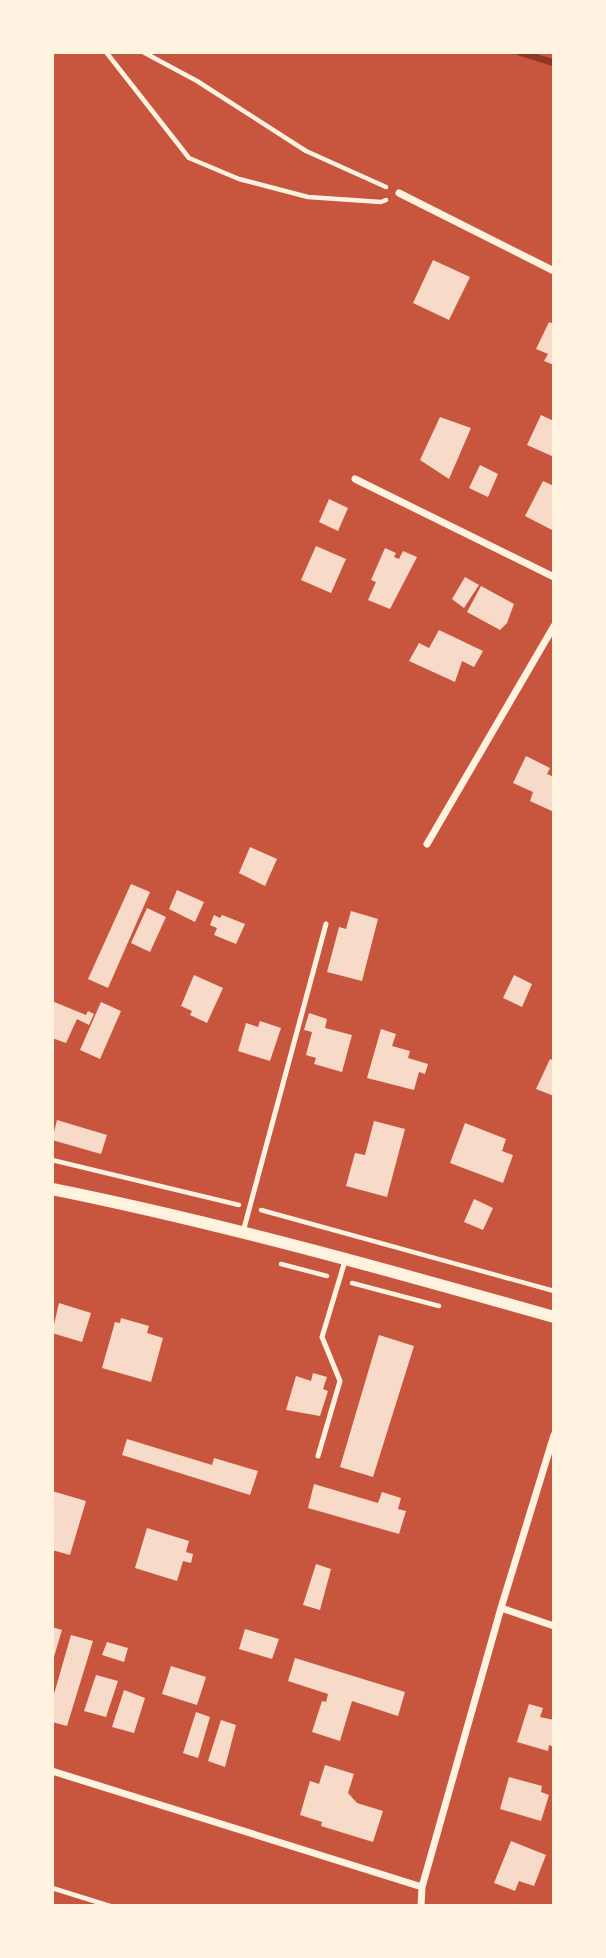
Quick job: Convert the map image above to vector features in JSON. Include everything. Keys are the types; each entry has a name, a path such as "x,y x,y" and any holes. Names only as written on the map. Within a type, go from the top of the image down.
{"street":[{"path":"399,193 554,271"},
{"path":"355,479 554,578"},
{"path":"427,844 554,626"},
{"path":"52,1189 243,1233 554,1317"},
{"path":"421,1906 422,1886 500,1608 554,1435"},
{"path":"500,1608 554,1626"},
{"path":"52,1771 422,1886"}],"lane":[{"path":"243,1233 326,924"},
{"path":"318,1456 340,1381 322,1337 345,1261"}],"path":[{"path":"106,52 189,158 239,180 308,197 381,202 399,193"},
{"path":"143,52 197,81 306,151 399,193"},
{"path":"52,1160 249,1207 554,1291"},
{"path":"276,1262 446,1308"},
{"path":"52,1888 110,1906"}],"building":[{"path":"433,260 470,277 449,320 413,303"},
{"path":"549,322 554,324 554,365 544,361 548,354 536,349"},
{"path":"541,415 554,421 554,457 527,445"},
{"path":"440,417 471,428 449,479 420,460"},
{"path":"480,465 498,474 488,497 469,488"},
{"path":"543,481 554,486 554,531 525,516"},
{"path":"329,499 348,508 338,531 319,522"},
{"path":"316,546 346,559 331,593 301,580"},
{"path":"385,548 396,553 394,557 399,559 403,551 417,557 390,609 368,600 376,582 371,580"},
{"path":"465,577 479,585 464,608 452,599"},
{"path":"481,586 514,604 507,623 500,630 467,612"},
{"path":"439,630 483,651 474,667 462,661 455,682 409,661 419,643 429,648"},
{"path":"526,756 550,768 547,774 554,777 554,812 530,801 533,792 513,783"},
{"path":"250,847 277,859 265,886 239,873"},
{"path":"131,884 150,892 108,988 88,979"},
{"path":"177,890 204,902 195,922 169,909"},
{"path":"147,908 166,917 150,952 131,943"},
{"path":"351,911 378,919 362,981 327,972 339,927 346,929"},
{"path":"214,915 220,918 222,915 245,924 236,944 214,935 217,928 210,925"},
{"path":"194,975 223,988 207,1023 190,1015 192,1011 181,1006"},
{"path":"514,975 532,984 522,1007 503,998"},
{"path":"52,1001 86,1015 88,1011 94,1014 89,1025 77,1019 66,1043 52,1038"},
{"path":"101,1002 121,1011 100,1059 80,1050"},
{"path":"309,1013 327,1019 325,1028 352,1035 342,1072 314,1064 316,1058 306,1055 312,1032 304,1030"},
{"path":"260,1021 281,1028 270,1061 238,1051 246,1023 258,1027"},
{"path":"381,1029 396,1034 392,1046 410,1051 408,1058 428,1064 425,1074 419,1072 414,1090 367,1078"},
{"path":"550,1059 554,1061 554,1096 536,1089"},
{"path":"57,1120 107,1135 101,1154 52,1140"},
{"path":"374,1121 405,1129 387,1197 346,1186 355,1153 365,1155"},
{"path":"465,1123 506,1139 502,1151 513,1155 503,1183 450,1163"},
{"path":"474,1199 493,1208 483,1230 464,1222"},
{"path":"59,1303 91,1313 82,1342 52,1333"},
{"path":"121,1318 149,1326 147,1333 163,1338 151,1382 102,1368 115,1322 120,1323"},
{"path":"379,1335 414,1346 373,1477 340,1467"},
{"path":"313,1373 327,1377 323,1389 328,1391 320,1416 286,1410 296,1376 311,1381"},
{"path":"127,1439 212,1465 214,1458 258,1471 250,1495 122,1455"},
{"path":"314,1484 378,1503 382,1492 401,1498 398,1509 406,1511 399,1534 308,1508"},
{"path":"52,1491 86,1501 70,1555 52,1550"},
{"path":"147,1528 189,1541 186,1552 193,1554 191,1563 183,1561 177,1581 135,1568"},
{"path":"316,1564 331,1569 320,1610 303,1605"},
{"path":"52,1627 62,1630 53,1660 52,1660"},
{"path":"245,1629 279,1639 272,1659 239,1649"},
{"path":"71,1635 93,1641 67,1726 52,1722 52,1701"},
{"path":"107,1642 128,1648 124,1662 102,1655"},
{"path":"295,1658 405,1692 398,1716 352,1701 340,1741 312,1732 322,1701 326,1702 328,1694 288,1681"},
{"path":"171,1666 206,1677 197,1705 162,1694"},
{"path":"96,1675 118,1681 106,1717 84,1711"},
{"path":"124,1690 145,1698 134,1733 112,1727"},
{"path":"529,1704 543,1708 540,1717 554,1720 554,1747 549,1745 548,1751 517,1742"},
{"path":"196,1712 210,1717 198,1758 183,1753"},
{"path":"221,1720 236,1725 225,1767 208,1761"},
{"path":"325,1765 354,1774 348,1793 357,1803 383,1811 373,1842 321,1826 322,1822 300,1815 310,1781 319,1784"},
{"path":"509,1777 542,1786 541,1792 549,1795 541,1821 500,1809"},
{"path":"511,1841 546,1855 534,1886 519,1881 515,1891 494,1883"}],"waterway":[{"path":"519,52 554,63"}]}
